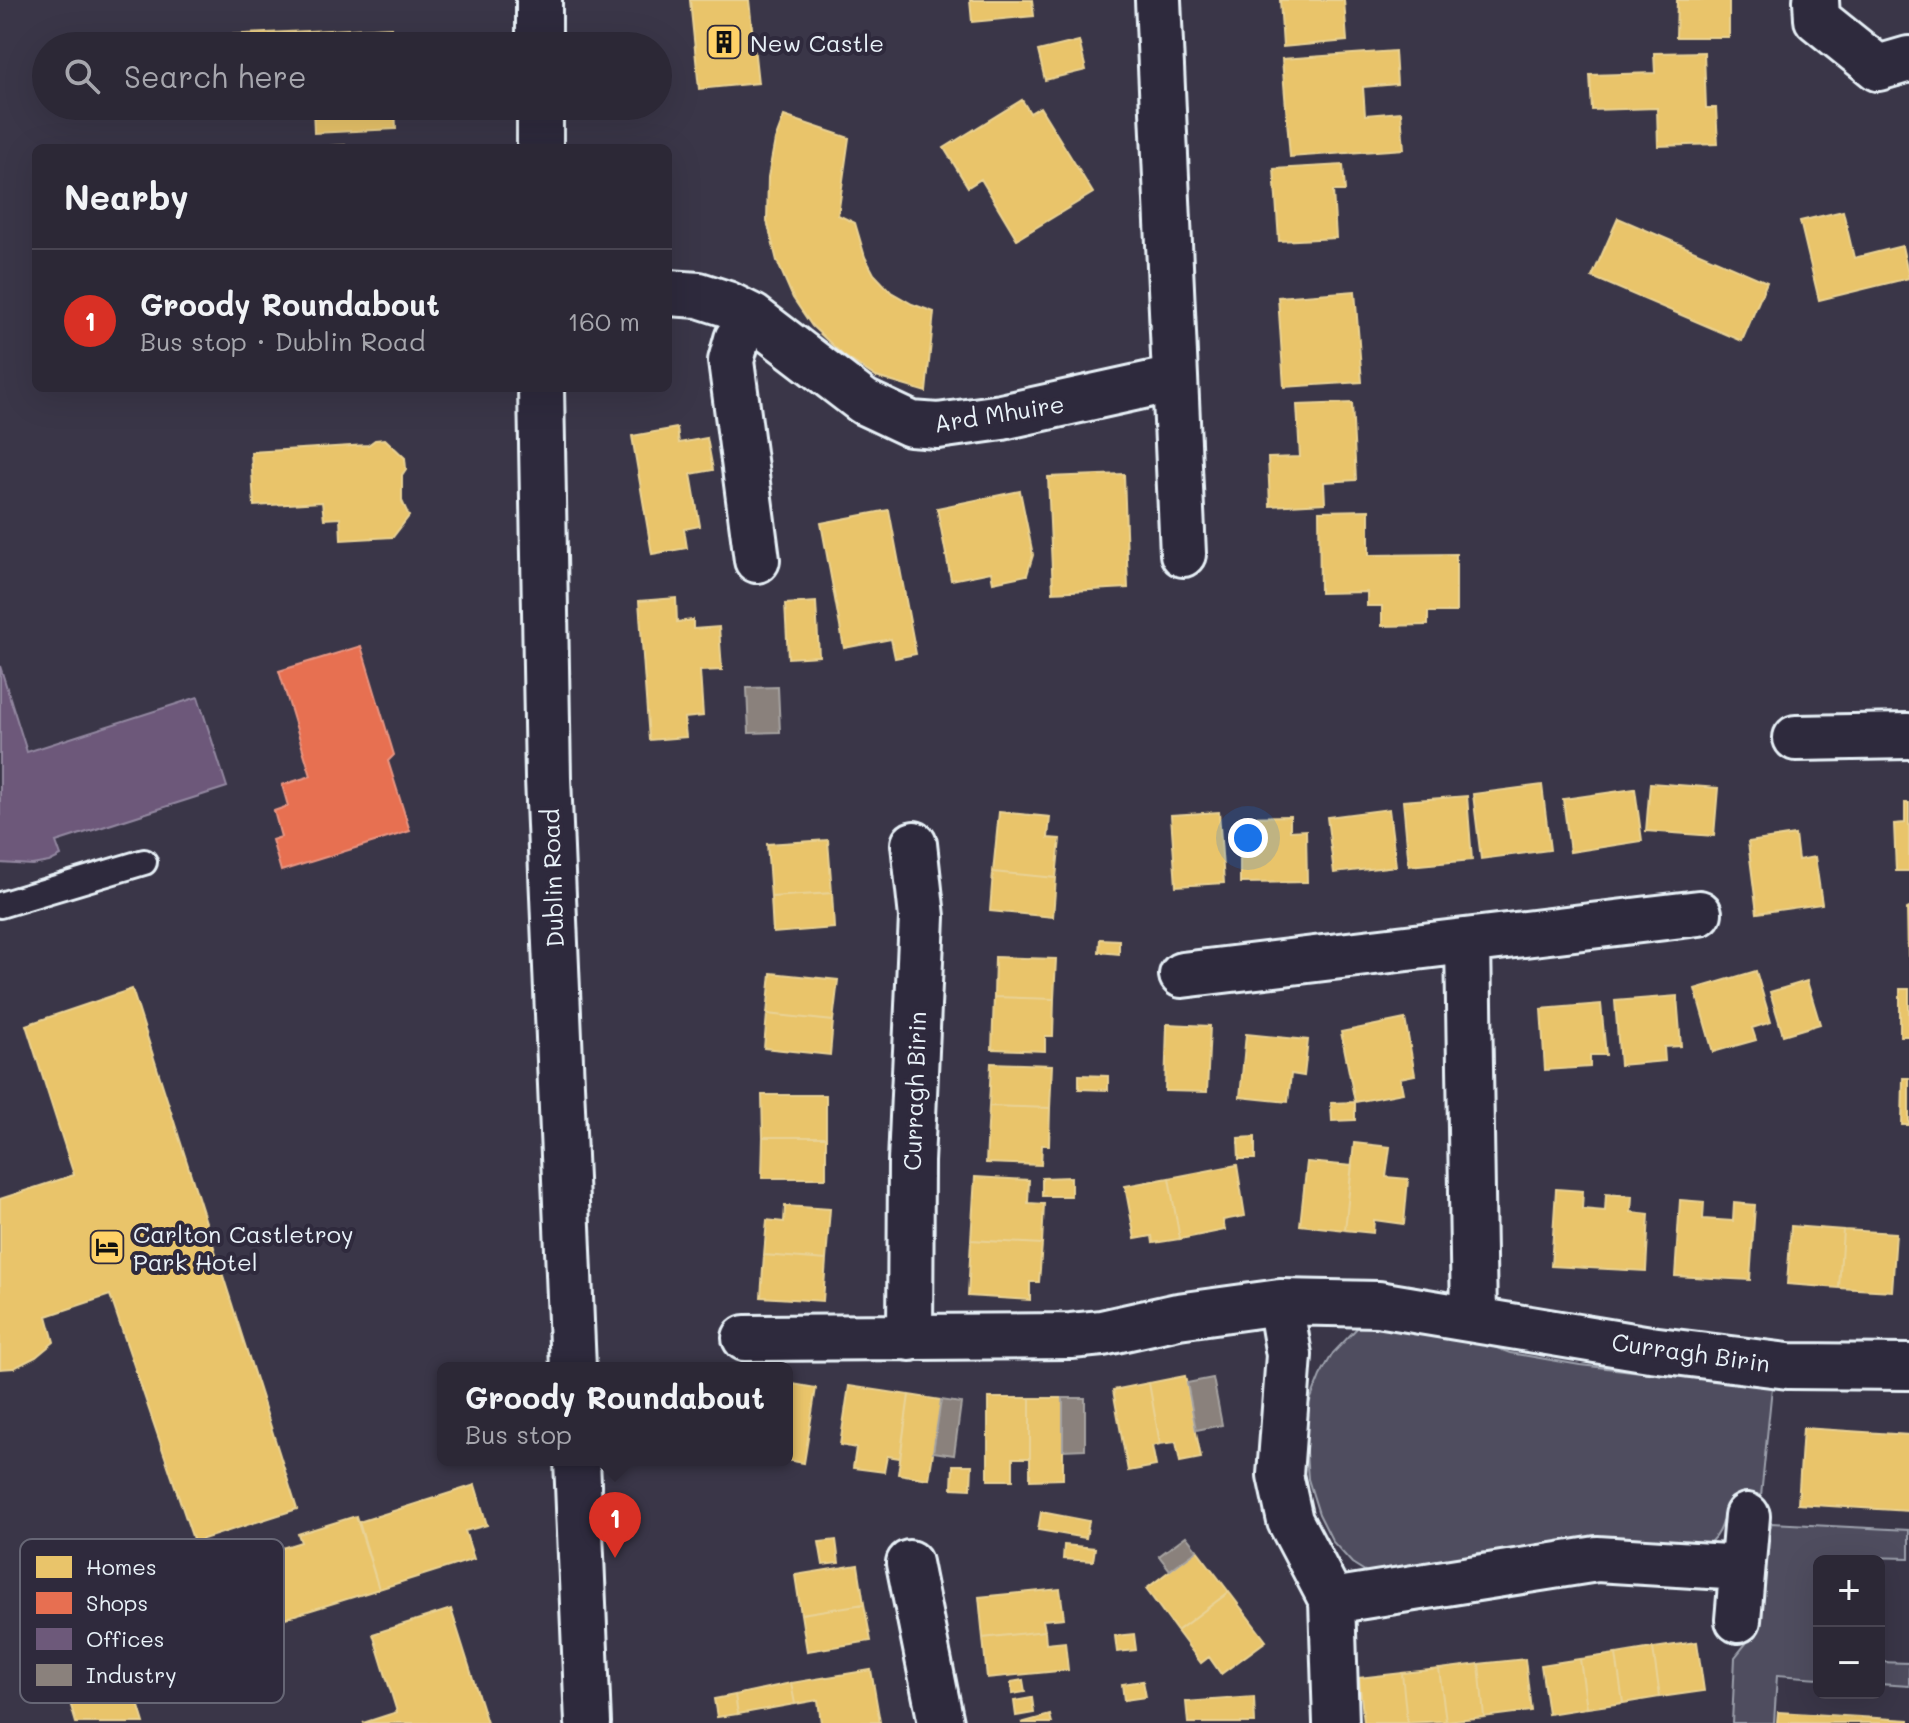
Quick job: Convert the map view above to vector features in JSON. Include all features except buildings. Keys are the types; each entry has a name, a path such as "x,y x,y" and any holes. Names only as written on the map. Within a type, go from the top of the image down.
{"street":[{"path":"539,0 539,32"},
{"path":"1158,0 1183,554"},
{"path":"1816,0 1817,19 1878,68 1909,59"},
{"path":"540,120 540,144"},
{"name":"Ard Mhuire","path":"672,293 699,295 753,317 864,402 911,424 938,426 1002,417 1174,379"},
{"path":"753,317 737,339 731,361 757,560"},
{"name":"Dublin Road","path":"541,392 548,778 573,1362"},
{"path":"1796,738 1909,736"},
{"name":"Curragh Birin","path":"910,1338 911,1154 922,917 914,844"},
{"path":"1182,975 1699,913"},
{"path":"1468,941 1474,1318"},
{"path":"1280,1302 1289,1355 1280,1475 1290,1521 1332,1601 1336,1723"},
{"name":"Curragh Birin","path":"745,1338 1077,1336 1178,1316 1280,1302 1378,1304 1650,1349 1788,1366 1909,1367"},
{"path":"577,1466 588,1723"},
{"path":"1738,1620 1747,1516"},
{"path":"1332,1601 1597,1559 1742,1568"},
{"path":"909,1563 941,1723"}],"lane":[{"path":"0,905 144,862"}],"shaded area":[{"path":"1383,1320 1457,1333 1510,1353 1580,1365 1772,1387 1760,1506 1727,1503 1717,1533 1703,1547 1611,1541 1533,1547 1478,1553 1433,1565 1368,1573 1352,1563 1333,1542 1319,1514 1308,1479 1305,1440 1308,1406 1333,1353 1359,1326"},
{"path":"1771,1523 1909,1530 1909,1558 1813,1555 1813,1678 1777,1675 1774,1723 1732,1723 1735,1657 1756,1631"},
{"path":"1885,1662 1909,1663 1909,1686 1885,1684"}],"place":[{"name":"New Castle","path":"724,42"},
{"name":"Carlton Castletroy Park Hotel","path":"107,1247"},
{"name":"Groody Roundabout","path":"615,1558"}]}
